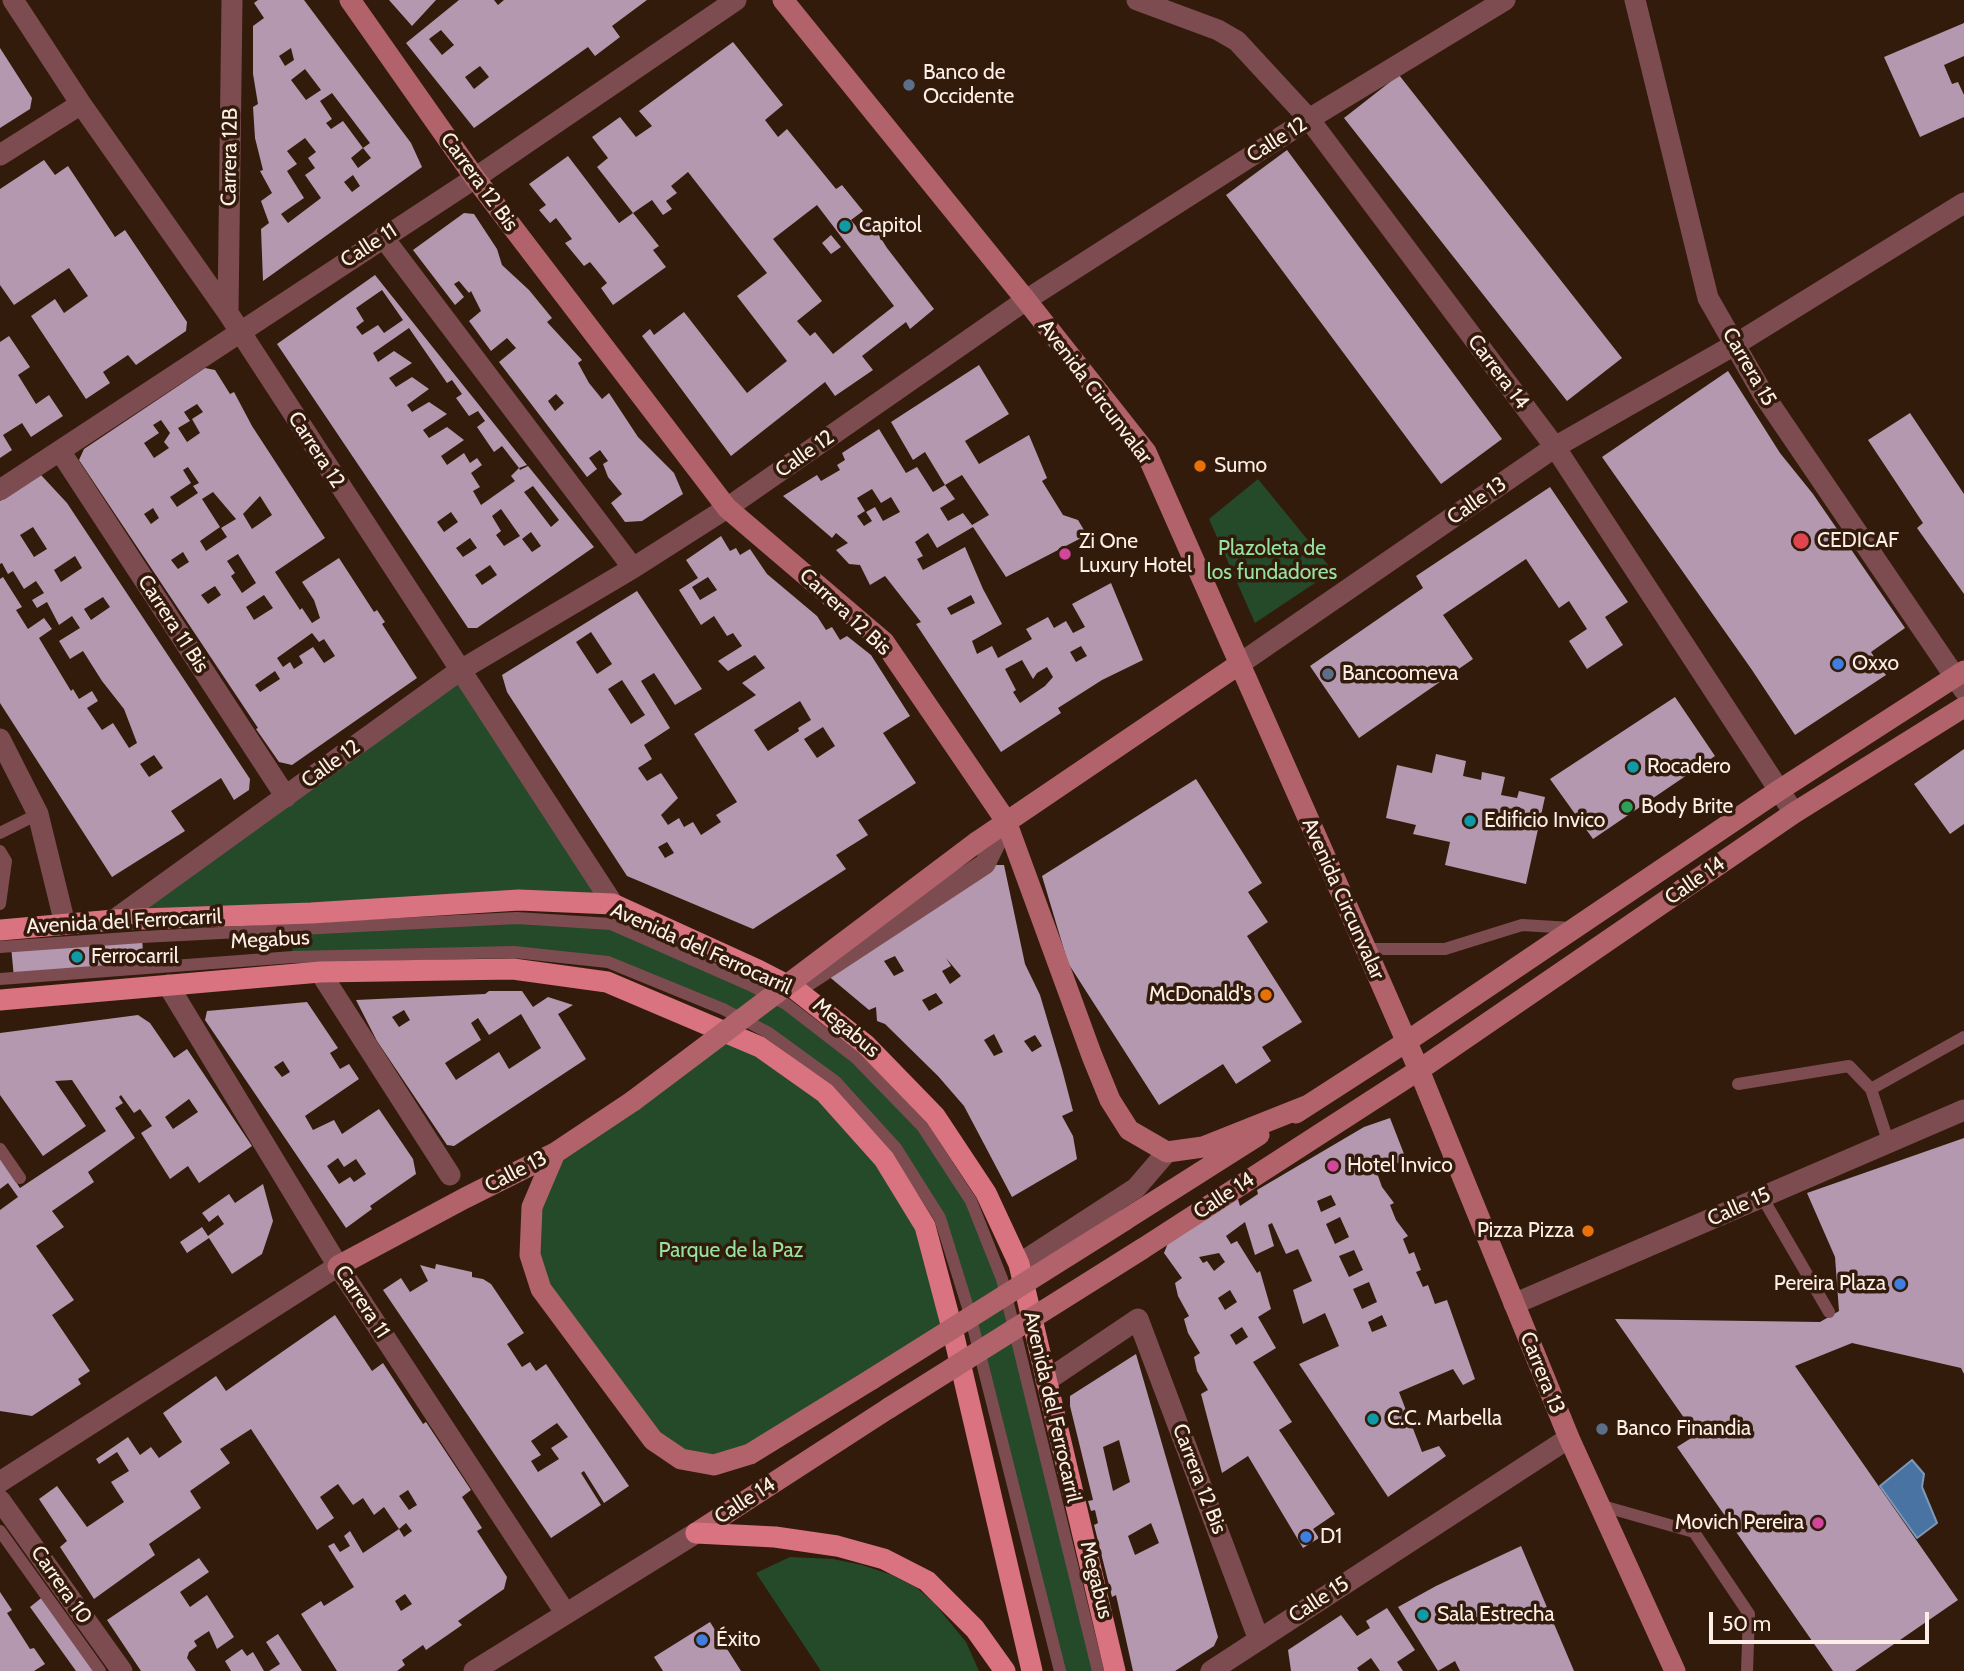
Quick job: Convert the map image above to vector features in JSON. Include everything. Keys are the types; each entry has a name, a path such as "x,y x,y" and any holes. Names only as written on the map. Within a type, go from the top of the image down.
{"main road":[{"name":"Carrera 12 Bis","path":"350,0 475,178 727,508 884,642 1006,821 1110,1100 1129,1130 1167,1152"},
{"name":"Avenida Circunvalar","path":"783,0 1146,452 1419,1070"},
{"name":"Calle 13","path":"338,1266 555,1153 633,1101 1006,821 1238,665"},
{"name":"Calle 14","path":"555,1153 532,1207 530,1255 541,1289 653,1440 681,1459 714,1465 750,1454 1306,1106 1406,1042 1778,791 1961,679"},
{"name":"Calle 14","path":"696,1533 1419,1070 1794,813 1964,708"},
{"name":"Avenida del Ferrocarril","path":"0,930 114,920 311,913 519,900 613,904 795,989 866,1045 935,1116 986,1193 1019,1264 1115,1671"},
{"path":"0,1000 320,972 513,969 607,982 760,1047 825,1093 884,1158 925,1226 952,1328 1032,1671"},
{"name":"Carrera 13","path":"1419,1070 1569,1438 1675,1671"},
{"path":"1167,1152 1203,1147 1306,1106"},
{"path":"696,1533 775,1537 837,1546 884,1559 927,1581 975,1629 1005,1671"}],"street":[{"name":"Carrera 12","path":"13,0 81,104 233,322 613,904"},
{"name":"Carrera 12B","path":"232,0 233,322"},
{"name":"Calle 11","path":"0,490 60,451 233,322 383,237 475,178 736,0"},
{"name":"Carrera 14","path":"1138,0 1218,30 1237,41 1309,119 1555,447 1794,813"},
{"name":"Calle 12","path":"114,920 459,670 633,568 727,508 1026,300 1309,119 1505,0"},
{"name":"Carrera 15","path":"1635,0 1707,298 1763,394 1961,679"},
{"path":"0,155 81,104"},
{"name":"Calle 13","path":"1238,665 1555,447 1736,344 1964,203"},
{"path":"383,237 633,568"},
{"name":"Carrera 11 Bis","path":"60,451 286,797"},
{"path":"0,739 38,814 65,924"},
{"path":"795,989 985,864 1006,821"},
{"path":"320,972 450,1175"},
{"name":"Carrera 11","path":"168,985 338,1266 566,1614"},
{"name":"Calle 15","path":"1514,1304 1964,1110"},
{"path":"1019,1264 1136,1188 1167,1152"},
{"name":"Calle 13","path":"0,1482 338,1266"},
{"name":"Carrera 12 Bis","path":"1046,1381 1138,1318 1259,1640"},
{"name":"Calle 15","path":"1210,1671 1569,1438"},
{"name":"Carrera 10","path":"0,1500 122,1671"},
{"name":"Calle 14","path":"474,1671 696,1533"}],"lane":[{"path":"0,833 38,814"},
{"path":"0,851 6,861 0,904"},
{"name":"Megabus","path":"0,947 517,918 611,924 750,985 786,1004 856,1058 922,1126 971,1201 1002,1279 1098,1671"},
{"path":"1366,948 1445,949 1522,925 1574,929"},
{"name":"Megabus","path":"0,979 293,957 514,952 608,962 723,1009 769,1033 835,1082 897,1148 940,1218 970,1311 1060,1671"},
{"path":"1871,1090 1964,1037"},
{"path":"1738,1084 1849,1066 1871,1090 1888,1141"},
{"path":"0,1149 20,1178"},
{"path":"1762,1197 1829,1312"},
{"path":"1599,1505 1694,1532 1749,1614 1747,1671"},
{"path":"0,1531 100,1671"}],"green space":[{"name":"Plazoleta de los fundadores","path":"1258,479 1333,571 1255,623 1209,519"},
{"path":"459,671 613,904 114,920"},
{"path":"517,918 611,924 750,985 856,1058 922,1126 971,1201 1002,1279 1098,1671 1060,1671 940,1218 769,1033 609,963 514,952 293,957 291,931"},
{"name":"Parque de la Paz","path":"722,1029 825,1093 925,1226 952,1328 750,1454 681,1459 541,1289 532,1207 555,1153"},
{"path":"790,1557 833,1559 862,1565 892,1575 917,1588 935,1604 966,1642 979,1671 821,1671 756,1573"}],"water":[{"path":"1912,1460 1924,1474 1922,1487 1937,1523 1917,1538 1880,1486"}],"building":[{"path":"258,0 304,0 411,143 422,167 263,281 261,229 269,223 261,201 272,193 260,171 263,170 255,138 253,107 258,104 253,74 253,26 264,18 254,3","holes":["291,48 294,60 285,66 279,56","305,69 321,90 306,100 291,80","332,93 370,143 363,148 343,121 331,129 326,123 332,119 320,101","305,138 316,152 308,158 315,168 305,175 321,198 288,223 281,214 304,198 287,171 297,164 287,151","363,148 371,158 358,168 351,158","353,175 360,186 352,192 344,182"]},
{"path":"389,0 436,0 412,26"},
{"path":"459,0 494,0 498,5 504,0 647,0 612,26 620,37 595,56 588,47 474,128 406,43","holes":["441,30 454,45 442,55 429,39","480,66 489,77 474,89 465,77"]},
{"path":"1964,23 1964,56 1944,65 1952,84 1958,82 1964,95 1964,117 1920,137 1884,57"},
{"path":"733,42 783,105 765,120 778,137 787,129 836,189 842,185 863,211 851,220 859,230 870,221 887,248 934,309 910,329 906,322 862,356 873,370 835,396 825,382 731,456 642,336 650,329 654,335 684,312 747,393 787,361 737,296 767,273 688,172 671,186 677,193 666,201 672,209 663,215 652,200 633,213 597,167 608,158 592,137 620,117 636,137 652,126 639,111","holes":["817,205 894,306 833,354 815,332 810,336 797,321 822,301 773,239"]},
{"path":"0,48 32,98 30,109 0,128"},
{"path":"1399,75 1622,358 1567,401 1344,118"},
{"path":"1287,150 1502,439 1441,484 1226,195"},
{"path":"568,156 619,223 633,213 659,246 653,250 666,267 613,305 601,288 607,283 590,262 584,266 565,243 572,239 556,218 550,223 539,210 546,205 529,184"},
{"path":"44,160 55,175 68,166 115,237 125,230 187,322 186,331 136,365 128,355 103,372 110,383 86,399 31,316 55,299 64,313 88,296 69,268 14,305 0,285 0,189"},
{"path":"464,213 474,214 497,249 502,265 529,290 552,318 547,322 582,360 578,363 589,383 602,399 609,393 638,437 674,473 683,494 642,521 625,522 611,503 622,494 608,477 603,464 608,461 600,450 589,458 597,469 587,477 499,362 516,348 507,338 491,351 469,321 481,311 471,291 469,293 459,281 454,284 464,297 455,305 413,250","holes":["556,394 564,403 555,411 548,401"]},
{"path":"831,235 841,247 831,254 822,243"},
{"path":"375,275 527,465 519,468 520,470 528,466 594,547 477,628 468,628 277,344","holes":["382,290 403,320 384,333 378,325 362,335 356,327 364,321 356,308","409,328 447,383 452,380 462,394 456,398 469,416 478,411 485,421 477,427 494,452 502,446 519,468 511,476 515,481 481,505 473,491 480,487 471,473 482,465 477,458 470,463 464,453 447,465 441,456 464,440 447,427 429,438 423,430 447,414 429,402 412,412 407,405 429,389 412,377 396,387 389,378 412,363 394,351 378,362 373,353","533,486 559,520 551,527 524,492","501,509 520,536 504,546 496,535 501,531 492,516","451,512 458,522 444,532 437,522","531,532 541,546 532,552 522,539","470,538 477,548 463,557 456,548","490,565 497,575 482,585 475,575"]},
{"path":"9,336 30,367 18,375 36,404 49,395 63,416 31,437 22,423 3,435 12,450 0,458 0,342"},
{"path":"979,365 1009,414 965,441 979,464 1029,435 1047,478 1042,481 1063,515 1078,520 1087,535 1006,577 973,527 937,548 928,533 915,542 923,556 917,559 923,570 965,547 1002,624 972,641 977,654 992,646 998,658 1032,639 1026,629 1048,617 1054,628 1066,621 1073,633 1085,627 1072,604 1111,583 1143,660 1102,680 1058,708 1061,713 1001,752 916,624 921,622 885,576 870,585 860,565 849,564 836,550 848,543 836,533 832,538 783,496 817,475 821,481 840,470 837,465 845,460 842,453 879,429 906,473 917,467 933,492 945,485 925,452 913,460 891,422","holes":["962,475 989,515 972,525 963,513 948,521 940,508 955,499 945,485","872,489 881,503 891,497 900,512 883,521 875,507 866,512 872,521 864,526 857,516 865,511 857,498","971,595 975,603 951,615 947,608","1081,646 1087,656 1076,662 1070,652","1022,660 1033,679 1047,667 1053,677 1045,686 1020,703 1005,669"]},
{"path":"205,368 215,370 230,394 234,392 252,426 325,538 275,572 312,623 320,618 314,600 302,582 339,558 374,612 377,610 385,622 382,624 417,678 292,765 279,762 79,460 84,449","holes":["197,404 203,412 192,419 200,433 187,442 178,428 190,421 184,412","161,420 170,433 164,442 169,448 154,458 144,443 159,433 153,425","188,467 199,483 193,486 198,493 177,507 170,497 191,483 183,470","213,492 236,519 221,528 227,537 206,551 200,541 220,527 202,499","260,496 272,515 252,529 243,514","153,508 159,518 151,524 144,514","183,552 189,562 178,569 171,560","238,554 256,583 242,593 231,576 235,573 227,561","215,586 221,595 208,604 201,595","264,595 273,608 254,620 246,607","312,633 319,642 324,639 335,656 324,663 313,647 299,656 303,663 294,669 290,662 283,667 277,658","275,671 280,679 260,692 255,685"]},
{"path":"1728,371 1780,453 1813,494 1905,628 1871,652 1886,675 1795,735 1602,457"},
{"path":"1910,413 1964,494 1964,594 1917,528 1923,523 1868,440"},
{"path":"41,475 67,503 250,779 249,790 234,800 221,778 171,811 185,831 112,877 0,703 0,579 3,577 22,607 16,610 28,629 44,618 52,629 39,638 71,691 73,689 79,699 92,691 98,701 87,708 102,730 113,723 129,748 137,743 124,709 83,651 70,659 59,641 80,628 72,616 59,625 47,602 37,608 32,600 44,593 36,581 24,589 13,571 8,574 2,563 0,564 0,501","holes":["33,527 47,549 34,557 20,535","75,556 82,568 61,582 54,570","103,597 110,607 91,620 84,609","154,755 163,768 149,777 140,764"]},
{"path":"1550,487 1628,602 1605,617 1623,645 1587,669 1569,641 1587,629 1569,601 1559,608 1526,559 1443,615 1473,659 1359,738 1310,666 1423,588 1416,576"},
{"path":"721,536 730,551 736,548 740,555 750,549 767,574 817,616 826,630 832,627 840,640 847,636 871,655 910,716 883,733 916,783 858,820 868,835 836,855 846,869 753,929 627,876 507,692 502,675 637,591 702,689 675,705 654,673 641,681 670,728 644,745 652,759 638,768 647,781 661,773 678,798 661,815 668,825 679,818 684,827 693,822 701,835 721,822 716,815 737,802 694,734 756,695 742,683 765,668 755,655 728,671 718,661 742,646 733,633 727,636 714,616 701,625 679,590 698,578 686,560","holes":["708,577 717,590 700,600 692,587","591,632 612,664 597,674 576,642","622,680 645,715 631,724 608,689","800,701 811,720 768,751 754,730","823,727 835,746 817,758 804,739","667,842 674,853 665,858 658,847"]},
{"name":"Rocadero","path":"1675,697 1715,756 1593,839 1550,779"},
{"path":"1964,749 1964,824 1950,834 1914,784"},
{"name":"Edificio Invico","path":"1436,754 1466,761 1463,776 1481,780 1482,772 1505,777 1501,795 1517,798 1519,791 1545,797 1526,884 1445,865 1450,842 1413,834 1416,825 1386,818 1397,765 1432,773"},
{"path":"1196,779 1262,883 1248,892 1268,922 1247,936 1302,1022 1262,1047 1271,1061 1236,1084 1223,1064 1159,1105 1068,963 1042,876"},
{"path":"994,865 1004,865 1025,964 1040,995 1073,1111 1062,1116 1073,1136 1077,1159 1012,1197 964,1106 885,1024 877,1021 876,1007 869,1010 826,974","holes":["895,956 904,971 894,976 884,961","946,958 961,976 950,984 942,971 951,966","936,993 943,1003 929,1011 922,1000","994,1034 1003,1052 994,1056 984,1040","1035,1035 1042,1046 1032,1052 1024,1041"]},
{"name":"Ferrocarril","path":"142,937 144,968 14,978 11,946"},
{"path":"489,991 522,991 533,1007 548,997 573,1005 558,1014 586,1059 454,1146 447,1145 377,1041 356,1000 485,994","holes":["404,1010 410,1020 399,1027 392,1017","521,1014 541,1048 509,1069 499,1052 456,1080 445,1063 481,1040 471,1023 478,1018 489,1035"]},
{"path":"307,1002 338,1048 330,1053 340,1069 349,1064 359,1079 305,1116 313,1130 334,1120 342,1134 379,1109 413,1159 416,1174 370,1206 372,1209 346,1228 205,1020 207,1011","holes":["283,1061 290,1072 282,1077 274,1067","338,1158 344,1167 356,1159 366,1174 354,1182 350,1177 339,1184 327,1166"]},
{"path":"138,1015 150,1023 174,1058 187,1049 252,1146 199,1183 188,1166 170,1179 141,1133 152,1126 140,1109 134,1113 121,1095 119,1097 123,1103 115,1108 135,1138 88,1172 94,1182 52,1211 64,1227 36,1246 74,1300 52,1315 90,1371 78,1379 81,1384 32,1416 0,1411 0,1210 18,1197 8,1183 0,1189 0,1158 20,1188 106,1131 72,1080 55,1081 86,1126 43,1156 0,1095 0,1033","holes":["189,1099 198,1112 173,1129 165,1117"]},
{"path":"1390,1118 1406,1159 1377,1173 1382,1187 1394,1203 1390,1205 1396,1220 1408,1236 1403,1239 1409,1254 1414,1252 1421,1270 1416,1272 1423,1287 1428,1285 1435,1304 1447,1300 1475,1379 1463,1385 1453,1369 1399,1392 1422,1452 1439,1446 1446,1456 1388,1497 1299,1364 1339,1346 1325,1313 1303,1324 1293,1290 1312,1281 1298,1249 1286,1254 1272,1223 1268,1225 1274,1246 1255,1255 1245,1222 1226,1236 1231,1244 1237,1241 1257,1273 1260,1271 1271,1309 1258,1317 1276,1348 1253,1362 1292,1422 1279,1430 1335,1514 1313,1529 1319,1538 1303,1548 1248,1456 1222,1473 1201,1394 1208,1390 1197,1371 1194,1357 1200,1353 1188,1333 1184,1319 1189,1316 1178,1296 1175,1283 1182,1278 1164,1253 1168,1243 1237,1196 1240,1206 1258,1194 1257,1190 1364,1127","holes":["1331,1195 1336,1205 1321,1212 1317,1201","1340,1217 1349,1237 1335,1244 1326,1224","1354,1250 1363,1270 1349,1277 1339,1256","1219,1253 1225,1262 1214,1271 1207,1261 1203,1263 1199,1257","1369,1282 1377,1302 1362,1309 1353,1289","1230,1290 1237,1302 1225,1310 1218,1298","1382,1315 1387,1326 1372,1332 1368,1322","1242,1327 1248,1337 1236,1345 1230,1335"]},
{"path":"1964,1138 1964,1374 1961,1368 1852,1343 1795,1366 1958,1600 1855,1671 1833,1671 1677,1447 1696,1435 1615,1319 1820,1322 1839,1311 1835,1257 1807,1193"},
{"path":"263,1184 273,1221 262,1254 232,1274 209,1238 187,1253 180,1242 202,1227 208,1236 224,1224 218,1215 209,1222 202,1213 229,1194 235,1203"},
{"path":"436,1264 472,1272 472,1277 491,1284 524,1333 507,1344 522,1367 530,1362 536,1371 546,1364 629,1486 604,1503 584,1471 581,1473 601,1505 551,1538 383,1290 401,1278 410,1292 428,1281 420,1265 435,1269","holes":["557,1423 568,1437 551,1448 559,1459 538,1472 531,1461 541,1455 531,1441"]},
{"path":"335,1315 372,1371 383,1363 471,1490 462,1497 482,1528 477,1531 507,1577 504,1589 458,1621 462,1625 426,1650 423,1645 402,1660 405,1665 397,1671 337,1671 301,1614 321,1601 324,1606 354,1587 328,1546 334,1543 340,1552 350,1546 344,1536 350,1531 363,1553 399,1529 384,1507 374,1515 363,1498 353,1505 338,1484 320,1497 334,1518 317,1530 251,1429 220,1449 230,1463 190,1491 201,1508 149,1544 155,1555 94,1599 60,1547 67,1541 39,1499 57,1486 87,1527 124,1502 111,1482 129,1471 117,1452 99,1464 96,1459 128,1437 140,1455 151,1447 159,1458 182,1442 163,1413 216,1376 226,1391","holes":["408,1490 417,1505 409,1510 399,1496","406,1523 412,1531 404,1537 399,1529","405,1594 412,1604 401,1611 395,1601"]},
{"path":"1136,1354 1218,1637 1214,1646 1175,1671 1133,1671 1116,1595 1112,1597 1094,1525 1098,1523 1095,1510 1091,1511 1088,1501 1093,1500 1070,1406 1070,1396","holes":["1119,1440 1130,1482 1113,1491 1103,1447","1151,1523 1159,1543 1135,1555 1128,1536"]},
{"path":"1521,1546 1574,1671 1460,1671 1455,1661 1438,1671 1398,1607"},
{"path":"199,1558 209,1572 180,1592 190,1607 207,1595 234,1637 217,1649 209,1631 194,1641 197,1646 189,1652 187,1658 196,1671 141,1671 107,1620"},
{"path":"0,1592 12,1610 7,1613 30,1649 34,1648 45,1664 34,1671 0,1671"},
{"path":"45,1595 100,1671 76,1671 30,1607"},
{"path":"1387,1608 1415,1650 1397,1662 1403,1671 1380,1671 1371,1658 1357,1668 1359,1671 1291,1671 1288,1650 1341,1615 1357,1636 1370,1628 1366,1621"},
{"name":"Éxito","path":"710,1622 741,1671 663,1671 654,1657"},
{"path":"278,1634 302,1671 269,1671 280,1664 266,1642"},
{"path":"242,1649 247,1656 253,1652 264,1671 231,1671 225,1661"}],"place":[{"name":"Banco de Occidente","path":"909,85"},
{"name":"Capitol","path":"845,226"},
{"name":"Sumo","path":"1200,466"},
{"name":"CEDICAF","path":"1801,541"},
{"name":"Zi One Luxury Hotel","path":"1065,554"},
{"name":"Oxxo","path":"1838,664"},
{"name":"Bancoomeva","path":"1328,674"},
{"name":"Rocadero","path":"1633,767"},
{"name":"Body Brite","path":"1627,807"},
{"name":"Edificio Invico","path":"1470,821"},
{"name":"Ferrocarril","path":"77,957"},
{"name":"McDonald's","path":"1266,995"},
{"name":"Hotel Invico","path":"1333,1166"},
{"name":"Pizza Pizza","path":"1588,1231"},
{"name":"Pereira Plaza","path":"1900,1284"},
{"name":"C.C. Marbella","path":"1373,1419"},
{"name":"Banco Finandia","path":"1602,1429"},
{"name":"Movich Pereira","path":"1818,1523"},
{"name":"D1","path":"1306,1537"},
{"name":"Sala Estrecha","path":"1423,1615"},
{"name":"Éxito","path":"702,1640"}]}
